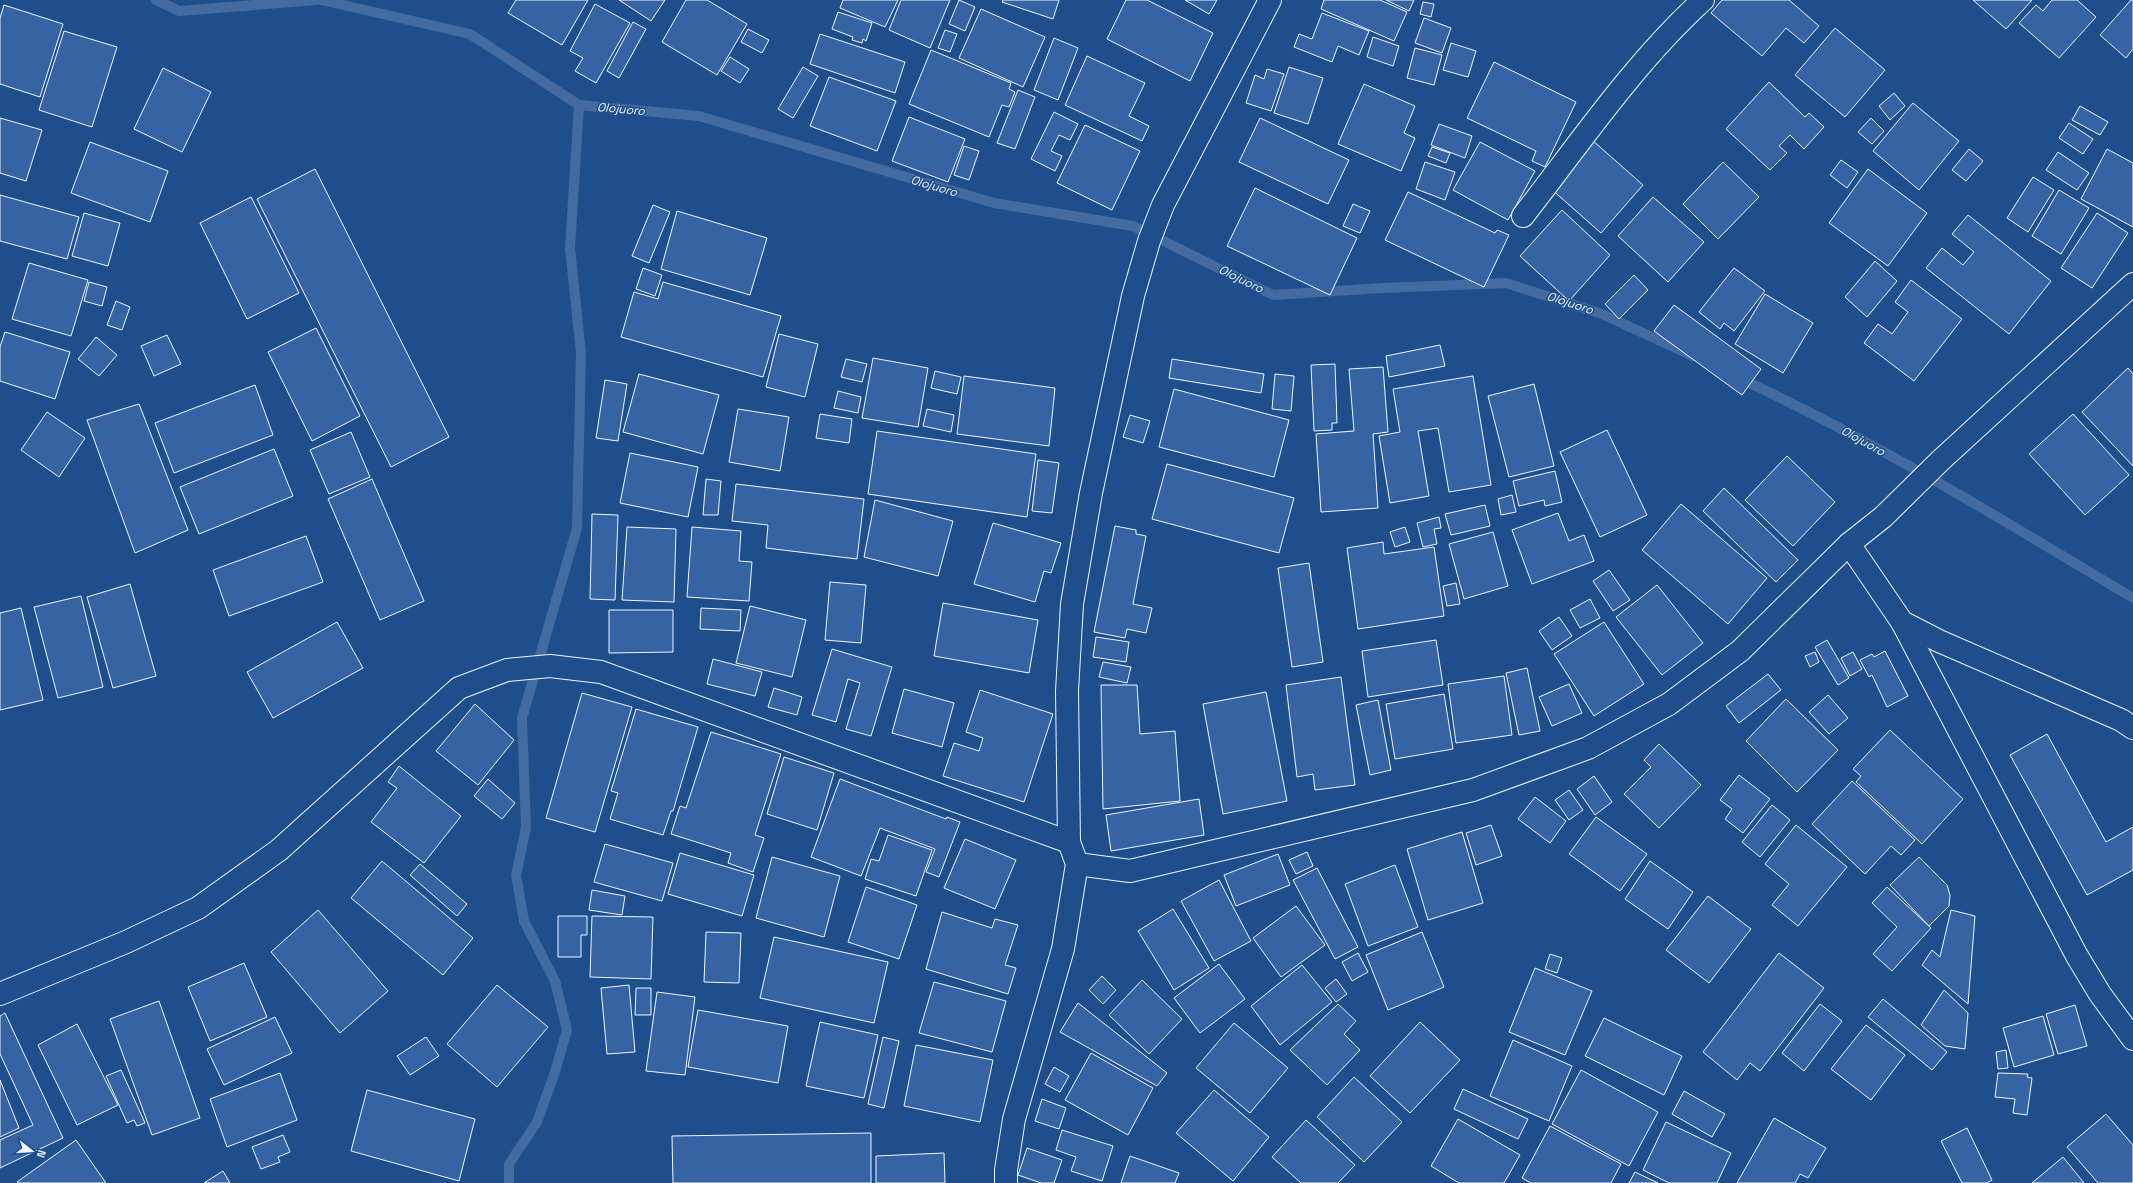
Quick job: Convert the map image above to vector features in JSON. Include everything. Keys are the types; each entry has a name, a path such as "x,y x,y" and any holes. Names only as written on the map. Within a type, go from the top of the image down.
{"street":[{"path":"1006,1183 1006,1170 1014,1119 1063,949 1077,864 1069,842 1067,691 1072,604 1091,493 1133,296 1149,241 1163,205 1270,0"},
{"path":"1523,216 1628,82 1682,19 1703,0"},
{"path":"1077,864 1130,871 1473,790 1588,748 1669,704 1740,651 1849,544 1883,518 1941,460 2133,284"},
{"path":"1849,544 1902,622 2077,956 2100,994 2133,1039"},
{"path":"1902,622 1939,641 2121,720 2133,728"},
{"path":"0,994 126,942 198,908 279,850 459,688 507,670 550,666 601,672 1069,842"}],"building":[{"path":"516,0 588,0 562,45 508,13"},
{"path":"619,0 665,0 651,21"},
{"path":"686,0 707,0 747,24 717,75 662,42"},
{"path":"843,0 898,0 885,27 840,8"},
{"path":"901,0 950,0 930,48 889,30"},
{"path":"959,0 975,7 965,31 949,24"},
{"path":"1003,0 1059,0 1053,19 1002,2"},
{"path":"1126,0 1147,0 1213,33 1190,81 1107,39"},
{"path":"1185,0 1217,0 1209,14"},
{"path":"1324,0 1380,0 1407,12 1394,41 1321,9"},
{"path":"1386,0 1414,0 1409,11"},
{"path":"1722,0 1789,0 1819,26 1804,43 1786,28 1762,56 1711,13"},
{"path":"1973,0 2032,0 2006,29"},
{"path":"2052,0 2077,0 2096,17 2059,58 2019,23 2036,5 2043,11"},
{"path":"2131,0 2133,0 2133,49 2126,58 2100,35"},
{"path":"1423,2 1434,4 1431,17 1420,14"},
{"path":"595,4 630,23 596,83 575,71 583,58 570,51"},
{"path":"4,5 63,24 40,97 0,84 0,18"},
{"path":"981,9 1045,37 1023,87 959,58"},
{"path":"838,12 872,23 866,41 863,39 862,43 852,40 853,37 832,29"},
{"path":"1322,13 1369,31 1359,55 1338,46 1332,62 1294,47 1299,34 1312,39"},
{"path":"1424,18 1451,28 1442,53 1415,43"},
{"path":"633,22 646,29 619,78 607,71"},
{"path":"1835,28 1885,70 1845,117 1795,75"},
{"path":"748,29 769,40 762,53 741,42"},
{"path":"945,30 957,34 950,52 938,48"},
{"path":"64,31 117,47 92,127 39,110"},
{"path":"820,34 905,62 895,93 810,64"},
{"path":"1373,37 1399,46 1393,66 1367,57"},
{"path":"1054,38 1078,48 1058,100 1034,90"},
{"path":"1451,43 1476,51 1468,77 1443,70"},
{"path":"1415,48 1442,55 1434,85 1407,78"},
{"path":"931,50 1011,83 1009,89 1015,92 1009,107 1002,105 989,137 909,104"},
{"path":"1087,56 1145,83 1129,116 1149,126 1142,141 1065,105"},
{"path":"730,57 749,69 740,83 721,71"},
{"path":"1494,62 1576,102 1545,167 1532,161 1536,151 1467,118"},
{"path":"803,67 818,76 793,118 778,109"},
{"path":"1289,67 1323,78 1308,124 1274,113"},
{"path":"163,68 211,92 182,152 134,129"},
{"path":"1267,69 1284,74 1271,111 1246,103 1255,75 1264,79"},
{"path":"829,77 896,101 877,151 810,126"},
{"path":"1769,82 1805,117 1809,113 1824,127 1804,149 1790,135 1779,146 1787,153 1770,170 1726,129"},
{"path":"1364,84 1415,106 1404,133 1415,138 1401,171 1338,144"},
{"path":"1018,90 1035,97 1015,149 997,143"},
{"path":"1894,93 1905,106 1890,120 1879,106"},
{"path":"1913,103 1959,141 1919,190 1873,151"},
{"path":"2080,106 2108,122 2100,135 2072,120"},
{"path":"1054,112 1078,124 1070,140 1059,135 1051,151 1062,156 1055,171 1031,159"},
{"path":"909,117 965,139 948,182 892,161"},
{"path":"0,118 42,130 26,181 0,173"},
{"path":"1260,118 1349,160 1328,204 1239,162"},
{"path":"1871,118 1884,131 1872,144 1858,132"},
{"path":"2069,123 2093,139 2083,154 2059,138"},
{"path":"1439,124 1472,136 1465,158 1431,145"},
{"path":"1085,125 1140,151 1112,210 1057,183"},
{"path":"1592,140 1643,185 1601,233 1550,188"},
{"path":"90,142 168,171 150,222 71,193"},
{"path":"1480,142 1535,171 1508,220 1453,190"},
{"path":"964,146 979,151 969,180 954,175"},
{"path":"1432,147 1450,153 1446,163 1428,156"},
{"path":"1969,149 1983,161 1966,181 1952,170"},
{"path":"2107,149 2133,163 2133,227 2081,199"},
{"path":"2058,152 2089,173 2077,190 2046,170"},
{"path":"1841,160 1858,172 1847,188 1830,175"},
{"path":"1425,162 1455,172 1445,200 1416,189"},
{"path":"1723,162 1759,197 1718,239 1683,204"},
{"path":"315,169 449,437 391,467 257,199"},
{"path":"1868,169 1927,213 1888,266 1829,223"},
{"path":"2033,177 2054,190 2028,232 2007,218"},
{"path":"1255,188 1357,238 1330,295 1227,246"},
{"path":"2059,190 2089,208 2061,254 2032,236"},
{"path":"1408,192 1495,233 1497,230 1509,235 1484,287 1385,240"},
{"path":"0,195 79,217 67,259 0,241"},
{"path":"251,197 299,293 247,319 200,223"},
{"path":"1653,197 1704,242 1668,282 1618,236"},
{"path":"1353,204 1370,211 1360,233 1343,226"},
{"path":"653,205 670,212 649,263 632,256"},
{"path":"1562,210 1610,255 1569,301 1520,256"},
{"path":"677,211 767,238 750,295 661,269"},
{"path":"84,213 120,223 108,266 72,256"},
{"path":"2097,213 2128,233 2092,288 2061,268"},
{"path":"1968,215 2051,281 2009,334 1926,268 1942,248 1963,265 1974,252 1952,234"},
{"path":"1875,261 1897,281 1867,317 1845,297"},
{"path":"29,263 88,280 71,336 12,319"},
{"path":"643,268 662,275 655,296 636,289"},
{"path":"1734,268 1765,291 1734,331 1724,323 1720,329 1699,312"},
{"path":"1634,275 1648,290 1619,319 1605,304"},
{"path":"1911,280 1962,319 1914,381 1864,343 1878,324 1892,334 1908,312 1895,302"},
{"path":"89,282 107,287 102,306 84,301"},
{"path":"663,282 781,316 763,377 621,337 634,292 658,299"},
{"path":"1765,294 1813,323 1783,373 1735,344"},
{"path":"116,301 130,307 122,330 107,325"},
{"path":"1674,305 1761,369 1742,395 1654,331"},
{"path":"316,328 360,416 312,441 268,352"},
{"path":"5,332 70,352 55,399 0,381 0,347"},
{"path":"779,334 818,344 805,397 766,387"},
{"path":"167,335 181,364 154,376 141,346"},
{"path":"96,337 117,355 99,376 78,359"},
{"path":"1440,345 1445,366 1389,377 1386,356"},
{"path":"873,358 928,368 918,427 862,418"},
{"path":"846,359 867,364 862,382 841,377"},
{"path":"1172,359 1264,374 1261,393 1169,378"},
{"path":"1335,364 1337,423 1332,423 1332,430 1314,431 1311,365"},
{"path":"1383,367 1388,432 1373,434 1378,508 1321,512 1316,434 1354,431 1349,369"},
{"path":"2128,368 2133,374 2133,466 2082,412"},
{"path":"935,371 961,377 957,394 931,388"},
{"path":"639,374 719,395 703,454 623,432"},
{"path":"1275,374 1294,376 1291,411 1272,409"},
{"path":"964,376 1055,388 1049,446 957,434"},
{"path":"1473,376 1491,485 1449,492 1438,428 1418,431 1429,496 1390,503 1379,436 1400,432 1393,389"},
{"path":"605,380 627,384 618,441 596,438"},
{"path":"1534,384 1554,466 1509,477 1488,396"},
{"path":"255,385 273,435 174,473 155,423"},
{"path":"1174,389 1289,420 1274,477 1159,447"},
{"path":"838,391 861,397 858,413 834,408"},
{"path":"139,404 188,530 135,553 87,420"},
{"path":"738,409 789,417 780,471 729,462"},
{"path":"927,409 954,415 951,432 923,426"},
{"path":"47,412 85,438 59,477 21,450"},
{"path":"820,414 852,419 849,443 816,438"},
{"path":"2073,414 2129,475 2085,515 2029,454"},
{"path":"1130,415 1150,421 1143,443 1123,437"},
{"path":"1607,430 1647,515 1600,537 1560,452"},
{"path":"877,431 1036,454 1027,517 868,494"},
{"path":"351,432 370,477 329,494 310,450"},
{"path":"274,449 293,496 199,534 180,487"},
{"path":"630,453 698,467 688,517 620,503"},
{"path":"1787,456 1835,502 1793,546 1745,500"},
{"path":"1038,460 1059,463 1052,513 1032,511"},
{"path":"1167,464 1294,498 1279,553 1152,519"},
{"path":"1555,471 1562,502 1545,506 1544,500 1519,506 1513,481"},
{"path":"372,479 424,601 380,620 328,499"},
{"path":"706,479 721,481 718,515 703,515"},
{"path":"736,484 864,499 857,559 766,548 768,525 732,521"},
{"path":"1724,488 1798,560 1776,582 1703,511"},
{"path":"1512,495 1516,512 1501,515 1498,499"},
{"path":"875,500 953,521 938,576 864,557"},
{"path":"1681,504 1767,578 1728,624 1642,550"},
{"path":"1485,505 1490,526 1451,535 1445,514"},
{"path":"1558,513 1569,541 1584,535 1594,561 1532,584 1512,530"},
{"path":"592,514 618,515 615,600 590,599"},
{"path":"1439,517 1441,528 1434,529 1437,544 1423,547 1417,523"},
{"path":"993,523 1061,543 1051,573 1044,571 1035,602 974,584"},
{"path":"1115,526 1136,530 1136,534 1146,536 1133,604 1152,608 1146,633 1127,629 1125,638 1094,632"},
{"path":"627,527 676,529 674,602 622,600"},
{"path":"692,527 741,531 739,561 752,562 749,601 687,597"},
{"path":"1405,527 1410,542 1395,547 1390,532"},
{"path":"1493,532 1508,586 1464,599 1449,544"},
{"path":"306,536 323,582 229,616 213,570"},
{"path":"1383,542 1384,554 1434,547 1444,616 1358,629 1347,548"},
{"path":"1309,563 1323,662 1292,667 1278,568"},
{"path":"1609,570 1630,600 1613,611 1593,581"},
{"path":"830,582 866,585 861,643 825,640"},
{"path":"1456,583 1460,604 1447,606 1443,586"},
{"path":"130,584 156,676 113,688 87,597"},
{"path":"1657,585 1703,643 1662,675 1616,617"},
{"path":"81,596 103,687 58,698 34,607"},
{"path":"1590,599 1600,618 1580,628 1570,610"},
{"path":"943,603 1038,620 1029,673 934,656"},
{"path":"750,606 806,620 792,677 736,663"},
{"path":"21,608 43,700 0,710 0,613"},
{"path":"701,608 741,610 740,631 700,629"},
{"path":"609,610 673,610 673,652 609,653"},
{"path":"1559,617 1572,636 1552,650 1539,631"},
{"path":"337,622 363,668 273,718 247,672"},
{"path":"1604,622 1644,684 1594,716 1554,654"},
{"path":"1096,637 1129,642 1126,662 1093,657"},
{"path":"1436,640 1443,685 1368,697 1362,651"},
{"path":"1827,640 1849,678 1838,685 1815,647"},
{"path":"832,649 892,667 871,736 846,729 860,683 848,679 836,722 812,715"},
{"path":"1885,651 1908,696 1887,707 1872,675 1869,677 1860,660 1872,654 1874,657"},
{"path":"1815,652 1819,662 1810,667 1805,656"},
{"path":"1853,652 1862,669 1850,676 1841,658"},
{"path":"713,659 762,672 755,696 707,684"},
{"path":"1103,662 1131,667 1127,683 1099,677"},
{"path":"1527,668 1540,731 1519,735 1506,673"},
{"path":"1768,674 1781,690 1739,723 1726,706"},
{"path":"1504,676 1512,735 1456,743 1448,684"},
{"path":"1341,677 1355,785 1315,790 1313,774 1297,777 1286,685"},
{"path":"1569,684 1582,713 1552,726 1539,697"},
{"path":"1101,685 1137,685 1140,734 1175,731 1180,801 1103,809"},
{"path":"774,688 802,697 797,715 768,707"},
{"path":"904,689 954,703 942,747 892,733"},
{"path":"980,690 1053,714 1024,802 943,776 954,743 979,751 983,738 966,732"},
{"path":"1266,692 1287,801 1223,814 1203,704"},
{"path":"582,693 632,707 595,832 546,818"},
{"path":"1444,694 1453,749 1395,759 1386,704"},
{"path":"1828,695 1848,718 1829,734 1809,712"},
{"path":"1786,699 1838,750 1797,792 1746,741"},
{"path":"1378,700 1391,770 1370,775 1356,705"},
{"path":"475,704 514,740 478,785 436,751"},
{"path":"636,709 698,727 673,811 671,811 663,835 610,819 618,793 611,791"},
{"path":"1890,730 1963,799 1922,844 1856,782 1861,776 1853,769"},
{"path":"711,732 781,754 755,835 764,838 753,872 728,863 731,853 671,834 680,806 686,808"},
{"path":"2047,734 2106,842 2133,827 2133,870 2087,895 2010,755"},
{"path":"1659,744 1701,785 1659,828 1624,794 1651,767 1644,760"},
{"path":"784,757 834,773 817,830 767,814"},
{"path":"399,766 461,816 424,863 371,822 397,788 388,782"},
{"path":"1739,775 1770,799 1743,833 1725,819 1732,809 1720,800"},
{"path":"1594,776 1612,802 1595,815 1577,789"},
{"path":"488,779 515,803 502,819 474,796"},
{"path":"840,779 946,819 947,817 960,822 939,877 926,872 935,849 880,828 861,876 811,857"},
{"path":"1852,781 1915,840 1901,855 1891,846 1865,874 1812,824"},
{"path":"1569,790 1583,810 1569,820 1555,800"},
{"path":"1535,797 1566,821 1550,843 1518,819"},
{"path":"1199,799 1204,835 1111,851 1106,815"},
{"path":"1772,805 1790,820 1760,857 1742,842"},
{"path":"1596,817 1647,854 1620,891 1569,854"},
{"path":"1491,825 1502,856 1476,865 1466,833"},
{"path":"1796,825 1847,867 1798,926 1772,905 1789,884 1765,864"},
{"path":"1462,832 1483,903 1428,920 1407,849"},
{"path":"888,835 932,850 916,896 865,879 871,859 879,861"},
{"path":"965,839 1016,860 995,909 944,888"},
{"path":"605,844 673,863 662,901 594,882"},
{"path":"1307,852 1313,866 1296,874 1289,860"},
{"path":"680,853 754,875 742,916 668,894"},
{"path":"1278,854 1290,885 1236,906 1224,875"},
{"path":"772,857 840,876 824,937 756,918"},
{"path":"1919,857 1947,885 1950,895 1949,906 1929,926 1890,885"},
{"path":"382,861 473,938 443,975 351,898"},
{"path":"1650,861 1693,892 1668,929 1625,899"},
{"path":"420,864 467,904 457,916 410,875"},
{"path":"1395,865 1418,927 1368,946 1345,884"},
{"path":"1317,868 1358,947 1335,959 1293,880"},
{"path":"1219,880 1251,941 1214,961 1181,901"},
{"path":"866,887 917,905 899,959 848,942"},
{"path":"1887,887 1931,928 1892,971 1873,954 1897,927 1872,903"},
{"path":"592,890 625,896 622,915 589,910"},
{"path":"1708,896 1751,929 1709,983 1666,950"},
{"path":"1296,906 1325,945 1281,977 1253,938"},
{"path":"1173,909 1209,968 1174,990 1138,931"},
{"path":"318,910 388,991 340,1033 271,952"},
{"path":"1951,910 1975,916 1968,1004 1922,965 1932,950 1940,957"},
{"path":"942,912 992,928 995,919 1018,925 1005,965 1016,968 1008,994 926,969"},
{"path":"558,916 587,916 587,935 581,935 581,957 558,957"},
{"path":"592,916 653,917 651,979 590,977"},
{"path":"706,932 741,933 739,983 704,982"},
{"path":"1422,932 1444,987 1388,1010 1366,955"},
{"path":"774,937 888,962 874,1023 760,998"},
{"path":"1358,953 1368,972 1352,981 1342,962"},
{"path":"1779,953 1824,988 1760,1071 1750,1063 1737,1080 1703,1052"},
{"path":"1550,954 1562,958 1557,973 1545,969"},
{"path":"244,963 267,1017 210,1041 188,987"},
{"path":"1219,964 1245,999 1200,1033 1174,998"},
{"path":"1302,965 1332,1002 1280,1045 1251,1006"},
{"path":"1535,968 1592,991 1565,1055 1509,1032"},
{"path":"1102,976 1116,990 1103,1004 1089,990"},
{"path":"1336,979 1347,994 1336,1002 1325,988"},
{"path":"1142,980 1182,1019 1149,1054 1109,1015"},
{"path":"934,982 1006,1001 992,1052 919,1033"},
{"path":"497,985 548,1027 497,1087 447,1044"},
{"path":"629,985 635,1052 607,1054 601,988"},
{"path":"636,988 651,988 651,1015 635,1015"},
{"path":"1944,990 1968,1013 1965,1049 1945,1046 1921,1025"},
{"path":"657,992 695,997 685,1075 646,1071"},
{"path":"1883,999 1947,1052 1932,1070 1868,1017"},
{"path":"159,1001 200,1118 152,1135 110,1019"},
{"path":"1078,1003 1167,1073 1157,1086 1060,1032"},
{"path":"1338,1004 1356,1021 1344,1034 1360,1050 1327,1085 1290,1050"},
{"path":"1820,1004 1842,1021 1804,1071 1782,1053"},
{"path":"2075,1005 2087,1046 2058,1054 2046,1014"},
{"path":"698,1010 788,1026 778,1083 688,1067"},
{"path":"5,1013 63,1138 0,1168 0,1140 33,1125 0,1054 0,1016"},
{"path":"2043,1016 2054,1055 2014,1067 2003,1028"},
{"path":"275,1017 292,1053 224,1085 207,1049"},
{"path":"1604,1018 1682,1056 1664,1095 1585,1056"},
{"path":"820,1022 878,1035 864,1098 806,1086"},
{"path":"1420,1022 1460,1060 1410,1113 1370,1076"},
{"path":"1234,1023 1288,1068 1250,1113 1196,1068"},
{"path":"77,1024 118,1105 77,1125 38,1045"},
{"path":"1866,1025 1905,1055 1871,1100 1831,1069"},
{"path":"426,1037 439,1056 410,1075 397,1056"},
{"path":"883,1037 899,1041 884,1108 868,1104"},
{"path":"1513,1040 1572,1066 1549,1121 1490,1096"},
{"path":"916,1045 993,1060 980,1122 904,1106"},
{"path":"2006,1050 2008,1068 1998,1069 1996,1052"},
{"path":"1091,1053 1153,1088 1128,1135 1065,1100"},
{"path":"1054,1067 1069,1076 1060,1092 1045,1084"},
{"path":"121,1070 145,1123 137,1126 134,1120 127,1123 106,1076"},
{"path":"1581,1070 1658,1112 1629,1166 1552,1124"},
{"path":"280,1073 297,1120 227,1147 210,1099"},
{"path":"1998,1073 2028,1074 2027,1077 2032,1078 2027,1115 2013,1113 2015,1099 1995,1097"},
{"path":"1354,1077 1402,1122 1364,1162 1317,1117"},
{"path":"0,1080 19,1128 0,1137"},
{"path":"1463,1089 1528,1119 1518,1139 1454,1109"},
{"path":"367,1090 475,1119 459,1181 351,1151"},
{"path":"1214,1090 1269,1137 1233,1181 1176,1133"},
{"path":"1684,1091 1725,1114 1712,1137 1672,1114"},
{"path":"1042,1099 1066,1108 1059,1129 1035,1121"},
{"path":"2106,1114 2133,1145 2133,1183 2098,1183 2067,1147"},
{"path":"1774,1118 1826,1148 1808,1178 1800,1174 1795,1183 1737,1183"},
{"path":"1458,1119 1520,1155 1504,1183 1459,1183 1431,1166"},
{"path":"1306,1120 1355,1165 1338,1183 1301,1183 1272,1157"},
{"path":"1666,1122 1731,1153 1717,1183 1669,1183 1643,1170"},
{"path":"1550,1126 1621,1164 1611,1183 1531,1183 1522,1178"},
{"path":"1967,1128 1992,1180 1987,1183 1962,1183 1941,1141"},
{"path":"1062,1130 1113,1146 1102,1181 1071,1171 1076,1157 1056,1150"},
{"path":"871,1133 871,1183 673,1183 672,1136"},
{"path":"283,1135 290,1152 278,1157 280,1162 261,1169 252,1147"},
{"path":"76,1140 106,1183 17,1182"},
{"path":"1027,1148 1062,1160 1054,1183 1041,1183 1018,1175"},
{"path":"944,1153 945,1183 876,1183 876,1156"},
{"path":"1130,1156 1179,1173 1175,1183 1121,1183"},
{"path":"2063,1157 2084,1183 2032,1183"},
{"path":"223,1171 230,1183 204,1183"},
{"path":"1635,1172 1658,1183 1629,1183"}],"waterway":[{"name":"Olojuoro","path":"156,0 179,11 317,0"},
{"name":"Olojuoro","path":"321,0 470,34 579,105 699,116 994,203 1133,226 1273,295 1383,288 1506,283 1602,314 1693,356"},
{"path":"509,1183 509,1164 537,1122 555,1072 567,1030 555,981 524,921 516,875 526,828 522,718 577,528 581,353 570,248 579,105"},
{"name":"Olojuoro","path":"1739,378 1790,402 1889,455 1988,511 2133,598"}]}
